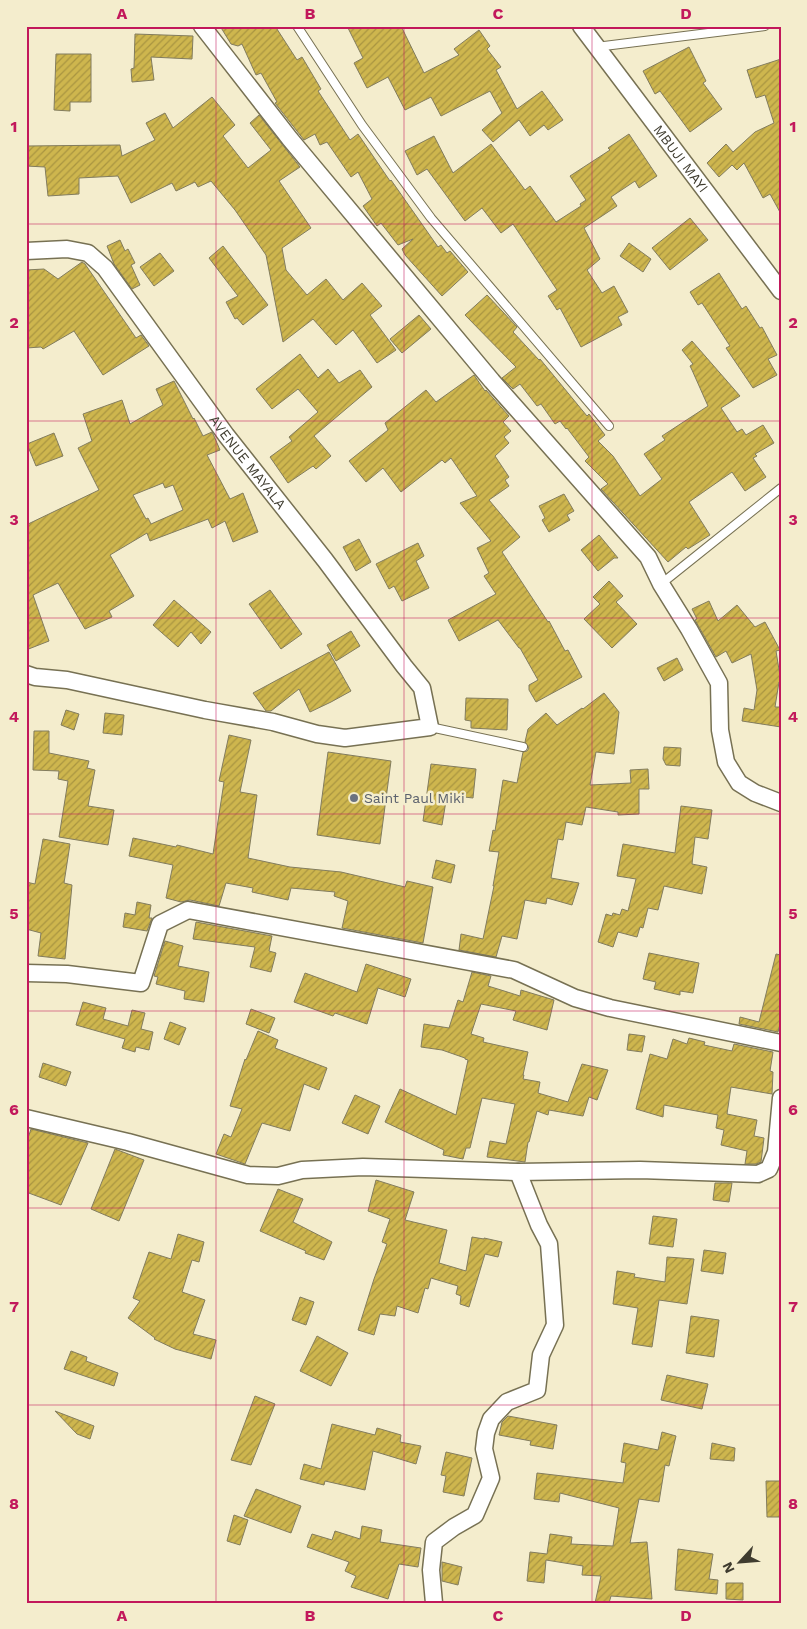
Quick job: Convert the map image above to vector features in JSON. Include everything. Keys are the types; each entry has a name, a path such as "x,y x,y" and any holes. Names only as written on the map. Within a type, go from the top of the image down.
{"street":[{"path":"202,26 290,139 492,381 648,558 661,584 719,683 720,730 726,762 739,783 781,803"},
{"name":"MBUJI MAYI","path":"581,26 781,292"},
{"name":"AVENUE MAYALA","path":"26,251 67,249 88,253 105,268 226,435 325,560 422,688 430,727"},
{"path":"26,674 66,680 205,710 273,722 318,734 345,738 430,727"},
{"path":"26,973 67,974 141,983 160,924 188,910 514,970 575,998 610,1008 781,1043"},
{"path":"26,1118 128,1142 248,1175 278,1176 302,1170 363,1167 518,1172 640,1170 758,1174 769,1169 776,1152 781,1098"},
{"path":"434,1603 431,1570 434,1542 475,1514 491,1478 484,1449 486,1433 491,1419 507,1402 537,1390 541,1355 555,1325 549,1244 539,1225 518,1172"}],"lane":[{"path":"297,26 362,125 432,218 609,426"},
{"path":"596,47 765,26"},
{"path":"661,584 781,488"},
{"path":"430,727 523,747"}],"building":[{"path":"220,26 275,26 297,60 302,57 321,89 318,91 350,140 358,134 438,247 441,245 447,253 450,251 468,272 442,296 405,255 402,249 413,239 398,245 381,223 377,226 363,206 372,199 358,172 351,177 327,142 320,145 315,134 304,140 275,103 277,102 261,73 256,75 242,44 238,46 231,44"},
{"path":"347,26 401,26 424,73 459,55 454,49 479,30 490,46 487,49 501,67 496,70 517,109 542,91 563,120 548,130 544,125 530,136 519,120 493,142 482,130 502,113 490,91 441,116 431,97 405,110 388,77 367,88 354,63 363,58"},
{"path":"135,34 193,36 192,59 151,57 154,80 132,82 131,69 134,68"},
{"path":"689,47 706,81 703,83 722,109 690,132 660,91 655,94 643,71"},
{"path":"56,54 91,54 91,102 70,102 70,111 54,110"},
{"path":"781,59 781,214 770,194 763,198 744,163 737,170 732,165 719,177 707,163 726,144 733,152 755,132 774,123 765,95 756,98 747,70"},
{"path":"212,97 235,125 223,136 248,168 271,150 250,123 259,115 300,167 279,181 311,228 282,248 286,270 307,295 326,279 343,300 362,283 382,306 370,315 396,350 377,363 353,330 336,345 313,319 283,342 266,255 235,210 211,181 198,187 195,182 176,191 172,183 131,203 118,176 79,178 79,194 48,196 45,167 26,166 26,146 120,145 122,156 155,140 146,123 165,113 173,128"},
{"path":"629,134 657,176 639,188 635,181 611,197 617,206 584,228 600,259 587,270 602,293 614,286 628,312 618,317 622,325 581,347 560,308 557,310 548,296 557,290 513,224 501,233 482,208 465,221 427,169 417,175 405,151 434,136 453,173 491,144 525,190 530,186 556,222 581,206 580,204 586,200 570,176 610,150 608,148"},
{"path":"690,218 708,240 670,270 652,248"},
{"path":"120,240 125,251 128,249 135,263 131,265 140,285 132,289 114,264 107,246"},
{"path":"629,243 651,259 643,272 620,256"},
{"path":"223,246 268,305 243,325 237,318 235,319 226,302 238,296 209,258"},
{"path":"160,253 174,271 154,286 140,267"},
{"path":"82,262 136,338 141,335 149,346 103,375 74,331 43,349 41,347 26,348 26,270 44,269 58,279"},
{"path":"719,273 742,309 746,306 760,328 762,327 777,355 768,359 777,375 753,388 726,348 730,346 702,303 698,305 690,292"},
{"path":"487,295 517,327 513,332 540,359 605,435 598,441 613,456 640,496 662,479 644,454 665,440 662,436 708,406 690,366 693,364 682,350 692,341 740,396 721,408 737,432 742,429 746,435 763,425 774,443 755,454 757,456 753,458 766,477 745,491 732,472 689,502 710,535 688,549 686,547 668,562 601,489 608,484 585,461 589,457 567,428 560,421 555,424 541,404 537,406 520,384 513,389 502,378 516,367 465,315"},
{"path":"419,315 431,329 402,353 390,339"},
{"path":"300,354 318,378 328,369 339,383 360,370 372,387 314,436 331,456 316,469 313,466 288,483 270,457 292,441 289,437 318,412 298,389 272,409 256,389"},
{"path":"474,375 485,391 509,416 503,422 511,431 504,437 509,443 495,456 509,477 505,480 509,486 489,500 520,537 502,552 549,621 565,651 568,650 582,677 536,702 529,690 529,685 538,680 520,648 498,620 459,641 448,620 496,594 484,576 489,573 477,548 491,541 460,503 477,496 451,458 445,463 442,460 401,492 383,468 366,482 349,461 388,430 385,423 426,390 436,402"},
{"path":"174,381 203,436 212,432 220,450 207,455 230,499 243,493 258,532 233,542 225,521 212,528 208,519 150,541 147,533 110,555 134,596 109,611 112,617 85,629 58,583 33,595 49,641 26,650 26,525 99,490 78,448 92,441 83,414 122,400 130,424 163,405 156,389","holes":["163,483 165,488 173,485 183,510 151,524 148,518 146,519 133,495"]},
{"path":"54,433 63,456 36,466 27,444"},
{"path":"564,494 574,511 567,515 570,520 549,532 542,520 545,518 539,506"},
{"path":"599,535 618,558 614,558 598,571 581,550"},
{"path":"359,539 371,562 356,571 343,547"},
{"path":"418,543 424,556 416,561 429,588 402,601 394,586 389,589 376,564"},
{"path":"609,581 623,596 616,602 637,624 612,648 584,619 600,604 593,597"},
{"path":"270,590 302,634 281,649 249,604"},
{"path":"174,600 211,632 201,644 191,632 178,647 153,625"},
{"path":"709,601 718,621 737,605 755,627 765,622 780,650 776,651 781,682 779,682 775,707 781,707 781,727 742,721 744,708 754,710 757,690 751,654 732,663 726,651 716,657 695,620 697,619 692,609"},
{"path":"351,631 360,646 336,661 327,645"},
{"path":"329,652 351,691 331,702 310,712 299,689 271,711 266,711 253,693"},
{"path":"677,658 683,670 664,681 657,668"},
{"path":"604,693 619,712 614,754 596,752 590,785 631,783 630,770 648,769 649,789 639,789 639,814 618,815 618,812 586,807 582,825 566,822 563,840 558,839 551,878 579,883 572,905 547,898 546,904 525,900 517,939 502,936 496,957 459,950 461,934 483,939 499,852 489,851 493,830 495,831 503,780 517,783 523,752 529,748 525,742 528,729 546,713 557,725"},
{"path":"466,698 508,699 507,730 471,728 471,721 465,720"},
{"path":"66,710 79,714 74,730 61,725"},
{"path":"105,713 124,715 122,735 103,733"},
{"path":"34,731 49,731 49,753 89,761 87,768 95,770 88,806 114,810 108,845 59,837 68,781 58,779 59,771 33,770"},
{"path":"229,735 251,740 240,792 257,795 248,858 290,867 341,872 405,887 407,881 433,887 423,943 342,928 348,901 334,896 335,892 291,888 288,900 252,892 253,888 226,883 219,906 190,900 181,902 166,898 173,865 129,856 133,838 176,847 177,845 213,854 224,782 219,781"},
{"path":"664,747 681,748 680,766 666,765 663,759"},
{"name":"Saint Paul Miki","path":"328,752 391,761 380,844 317,835"},
{"path":"431,764 476,769 473,798 447,795 442,825 423,821"},
{"path":"681,806 712,810 708,839 695,837 692,864 707,867 702,894 664,886 658,910 648,908 643,928 640,927 637,937 618,932 613,947 598,942 606,914 612,916 613,913 620,915 622,909 628,911 636,879 617,876 623,844 675,853"},
{"path":"43,839 70,844 64,883 72,885 65,959 38,956 41,933 26,929 26,882 35,884"},
{"path":"436,860 455,865 451,883 432,878"},
{"path":"137,902 151,905 149,918 152,918 147,931 123,927 125,913 135,915"},
{"path":"196,922 272,936 269,951 276,953 271,972 250,967 255,947 193,939"},
{"path":"165,941 183,946 178,966 209,972 204,1002 184,999 185,991 156,984 158,977 154,976"},
{"path":"649,953 699,963 693,993 680,991 680,995 654,989 656,982 643,979"},
{"path":"776,954 781,955 781,1020 778,1032 739,1024 740,1017 759,1022"},
{"path":"366,964 411,979 405,997 378,988 367,1024 335,1013 333,1016 294,1002 305,973 357,992"},
{"path":"472,972 491,976 488,986 520,996 521,990 554,1000 547,1030 513,1020 516,1011 481,1004 471,1034 484,1038 483,1042 528,1052 523,1079 540,1082 538,1093 568,1102 582,1064 608,1070 597,1100 589,1097 583,1116 549,1110 548,1115 537,1111 528,1142 525,1162 487,1157 490,1141 506,1144 515,1104 482,1098 470,1148 466,1148 463,1159 443,1155 444,1150 385,1122 400,1089 456,1115 468,1060 442,1050 421,1047 424,1024 449,1028 458,1000 463,1002"},
{"path":"83,1002 106,1008 103,1019 128,1026 132,1010 145,1013 141,1029 153,1032 149,1050 136,1047 135,1052 122,1048 125,1039 76,1025"},
{"path":"251,1009 275,1018 269,1033 246,1024"},
{"path":"170,1022 186,1028 179,1045 164,1039"},
{"path":"258,1031 278,1040 275,1048 327,1068 319,1090 304,1084 290,1131 262,1123 245,1164 216,1154 224,1134 231,1137 242,1109 230,1106 245,1059"},
{"path":"629,1034 645,1036 642,1052 627,1050"},
{"path":"689,1038 705,1042 704,1045 732,1051 734,1044 773,1052 770,1071 773,1072 772,1094 731,1087 727,1114 757,1120 754,1136 764,1138 761,1162 745,1164 747,1151 721,1145 724,1130 716,1128 718,1115 664,1105 663,1117 636,1109 650,1054 667,1059 673,1039 687,1044"},
{"path":"43,1063 71,1072 66,1086 39,1077"},
{"path":"355,1095 380,1106 368,1134 342,1123"},
{"path":"31,1129 88,1143 61,1205 26,1192 26,1144"},
{"path":"115,1149 144,1160 119,1221 91,1209"},
{"path":"376,1180 414,1192 405,1220 447,1230 439,1263 466,1271 472,1237 502,1242 498,1257 485,1254 469,1307 460,1304 461,1296 456,1294 458,1286 431,1278 428,1289 425,1288 418,1313 397,1306 395,1316 380,1314 374,1335 358,1330 387,1244 382,1242 390,1219 368,1211"},
{"path":"715,1183 732,1183 729,1202 713,1200"},
{"path":"278,1189 303,1199 293,1222 332,1242 324,1260 260,1231"},
{"path":"653,1216 677,1219 673,1247 649,1244"},
{"path":"178,1234 204,1242 199,1262 192,1260 182,1292 205,1300 193,1334 216,1340 211,1359 175,1349 154,1339 128,1318 140,1301 133,1298 149,1252 171,1259"},
{"path":"704,1250 726,1253 723,1274 701,1271"},
{"path":"667,1257 694,1259 687,1304 659,1300 652,1347 632,1344 638,1308 613,1304 617,1271 635,1274 634,1277 665,1282"},
{"path":"300,1297 314,1302 306,1325 292,1320"},
{"path":"691,1316 719,1320 714,1357 686,1353"},
{"path":"317,1336 348,1353 331,1386 300,1371"},
{"path":"71,1351 87,1357 86,1361 118,1373 114,1386 64,1369"},
{"path":"667,1375 708,1384 702,1409 661,1400"},
{"path":"255,1396 275,1404 251,1465 231,1460"},
{"path":"55,1411 94,1426 90,1439 77,1434"},
{"path":"508,1416 557,1425 553,1449 530,1445 531,1441 499,1435 502,1422"},
{"path":"332,1424 375,1435 377,1428 401,1435 400,1442 421,1446 416,1464 373,1451 365,1490 325,1481 324,1485 300,1479 304,1464 321,1469"},
{"path":"662,1432 676,1436 669,1466 665,1465 659,1502 639,1499 630,1543 647,1542 652,1599 611,1596 609,1603 595,1603 601,1576 582,1575 583,1566 546,1560 544,1583 527,1581 530,1552 547,1554 550,1534 572,1537 571,1544 613,1546 619,1508 560,1493 559,1502 534,1499 537,1473 623,1483 626,1463 621,1462 624,1443 658,1450"},
{"path":"712,1443 735,1448 734,1461 710,1459"},
{"path":"446,1452 472,1458 464,1496 443,1492 446,1476 441,1475"},
{"path":"766,1481 781,1481 781,1517 767,1517"},
{"path":"256,1489 301,1506 291,1533 244,1516"},
{"path":"234,1515 248,1520 240,1545 227,1541"},
{"path":"362,1526 382,1530 380,1542 421,1548 418,1567 399,1564 388,1599 351,1587 356,1576 345,1571 349,1562 307,1547 312,1534 332,1540 335,1531 360,1539"},
{"path":"678,1549 713,1554 709,1579 718,1580 717,1594 675,1590"},
{"path":"442,1562 462,1567 458,1585 442,1581"},
{"path":"726,1583 743,1583 743,1600 726,1599"}],"place":[{"name":"Saint Paul Miki","path":"354,798"}]}
